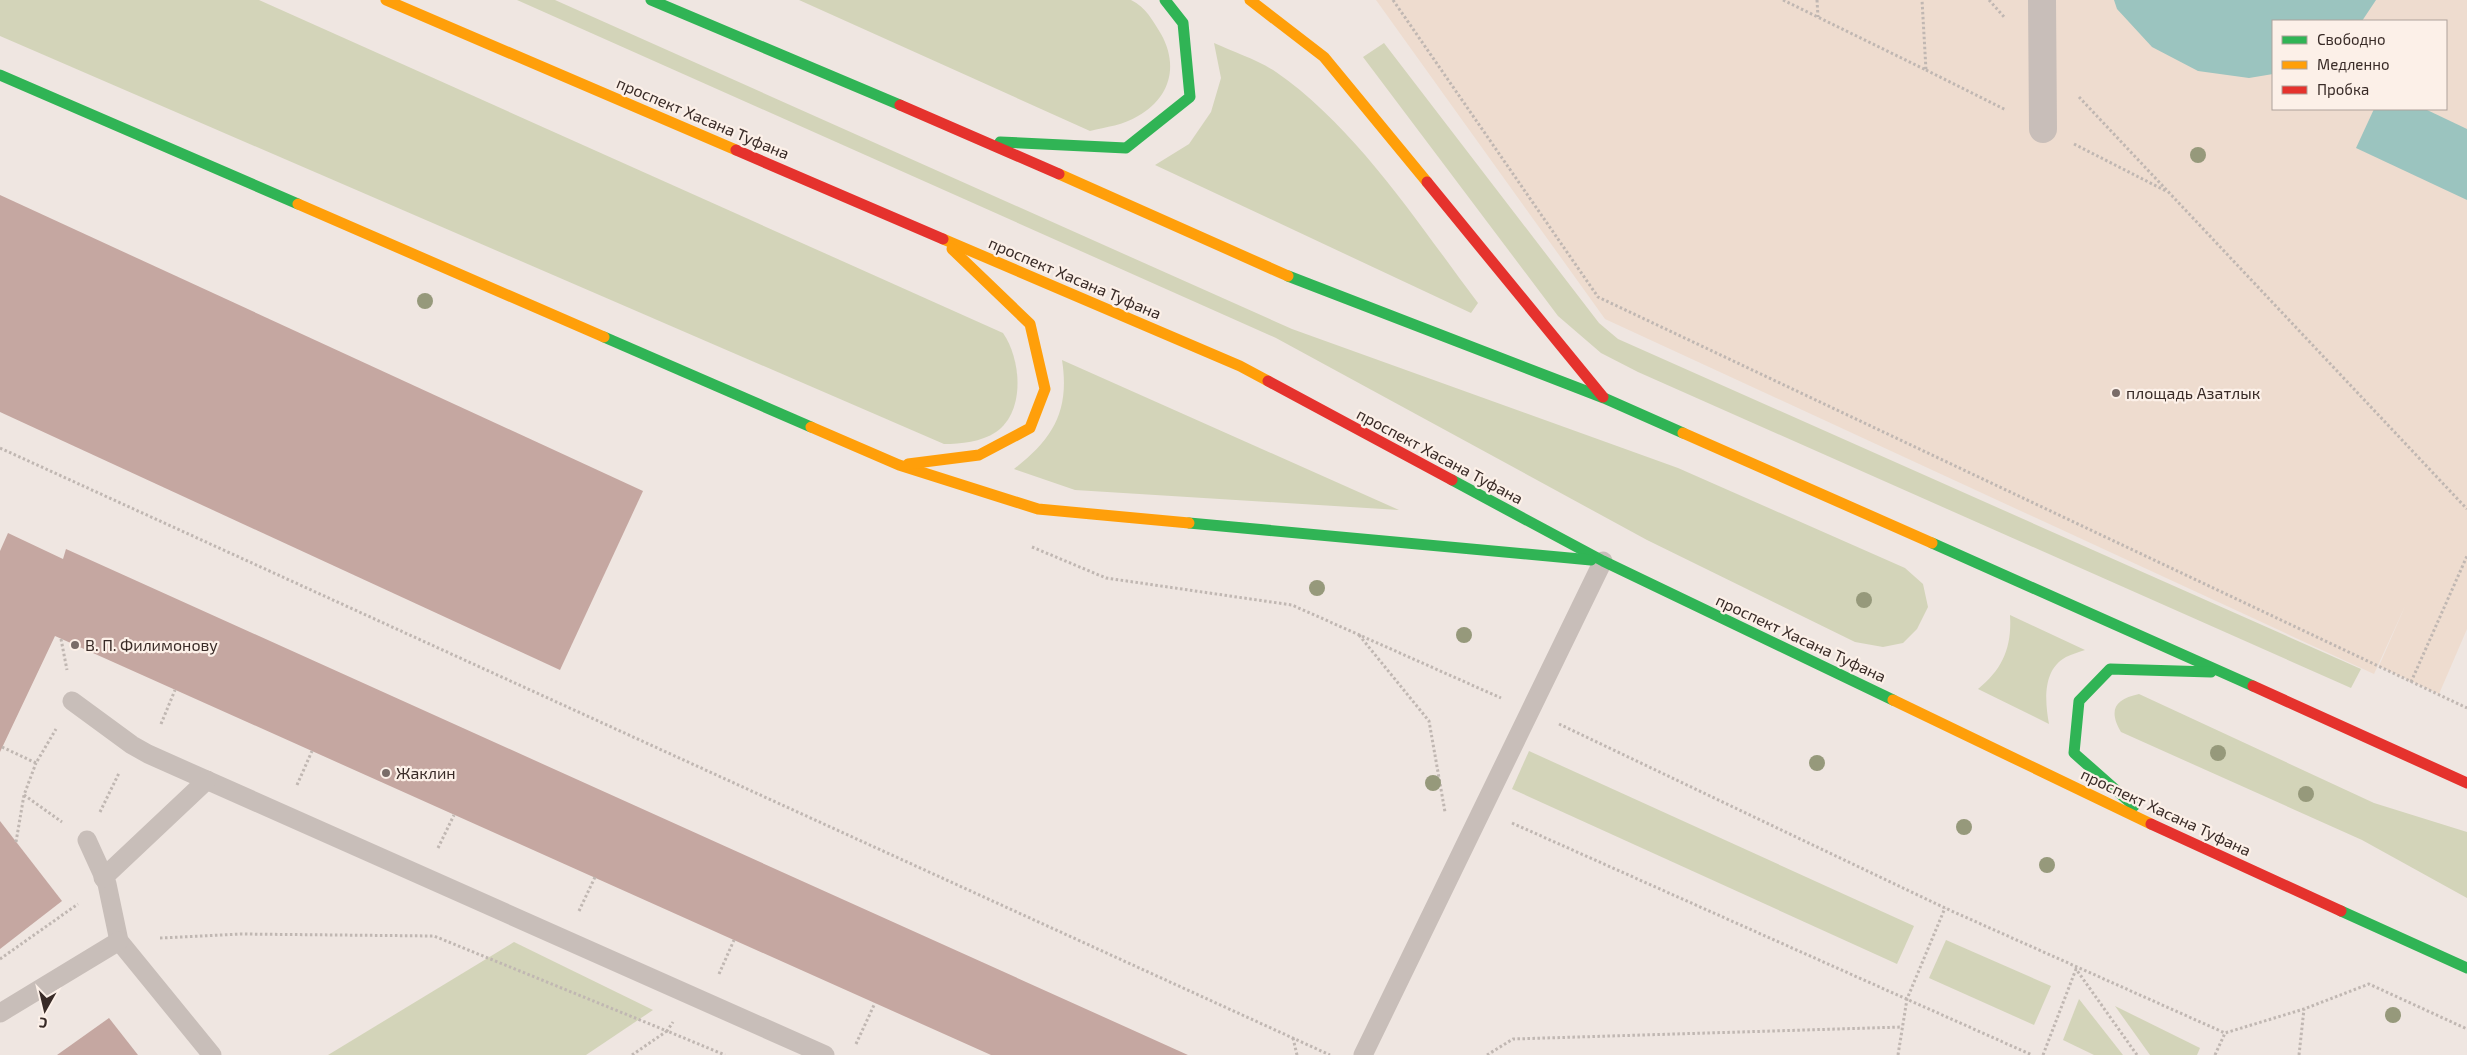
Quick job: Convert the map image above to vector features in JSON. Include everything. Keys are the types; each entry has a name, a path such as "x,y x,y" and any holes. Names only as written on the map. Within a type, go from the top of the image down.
{"main road":[{"name":"проспект Хасана Туфана","path":"386,0 1240,366 1603,562 2159,828 2467,968"},
{"path":"651,0 985,141 1298,280 1604,398 2225,673 2467,783"},
{"path":"985,141 1126,148 1190,97 1183,23 1166,0"},
{"path":"1250,0 1324,57 1604,398"},
{"path":"0,75 899,465 1038,510 1603,562"},
{"path":"899,465 980,455 1030,428 1045,389 1030,324 940,237"},
{"path":"2159,828 2074,753 2079,701 2110,669 2225,673"}],"street":[{"path":"2042,0 2043,129"}],"lane":[{"path":"1363,1055 1603,562"},
{"path":"72,702 132,745 825,1055"},
{"path":"105,881 207,780"},
{"path":"87,840 105,881 119,940 212,1055"},
{"path":"0,1013 119,940"}],"path":[{"path":"1393,0 1598,297 2467,708"},
{"path":"1783,0 1926,70 1922,0"},
{"path":"1817,0 1818,17"},
{"path":"1988,0 2467,509"},
{"path":"0,448 1330,1055"},
{"path":"2411,682 2467,556"},
{"path":"1358,635 1429,721 1454,868"},
{"path":"1530,711 2076,969 2225,1033 2304,1009 2369,984 2467,1029"},
{"path":"24,795 87,840 132,745"},
{"path":"16,842 24,795 36,763"},
{"path":"1482,809 2032,1055"},
{"path":"0,959 105,881"},
{"path":"1898,1055 1907,999 1945,908"},
{"path":"119,940 241,934 434,936 725,1055"},
{"path":"2043,1055 2076,969"},
{"path":"2076,969 2137,1055"},
{"path":"632,1055 667,1030 689,995"},
{"path":"855,1046 875,1004"},
{"path":"2299,1055 2304,1009"},
{"path":"1487,1055 1513,1039 1902,1027"},
{"path":"2216,1055 2225,1033"},
{"path":"1293,1038 1297,1055"}],"green space":[{"path":"0,0 259,0 1003,333 1014,356 1017,370 1016,398 1012,411 1006,423 996,432 984,438 971,442 944,444 0,36"},
{"path":"517,0 555,0 1292,329 1678,468 1905,568 1923,584 1928,607 1917,629 1903,643 1883,647 1855,642 1647,540 1276,338"},
{"path":"799,0 1131,0 1145,10 1161,34 1170,58 1168,80 1164,91 1149,109 1121,124 1090,131"},
{"path":"1214,43 1254,60 1276,72 1306,95 1360,149 1410,210 1478,303 1471,313 1155,165 1189,144 1211,112 1221,78"},
{"path":"1384,43 1599,323 1618,339 2361,669 2351,688 1638,372 1601,353 1558,316 1363,57"},
{"path":"1062,360 1399,510 1075,490 1014,469 1039,446 1056,422 1061,409 1063,394"},
{"path":"2010,615 2085,650 2066,657 2058,663 2049,678 2046,697 2049,724 1978,689 1994,674 2004,656 2009,637"},
{"path":"2139,694 2374,803 2467,832 2467,898 2362,840 2121,732 2115,717 2116,707 2124,699"},
{"path":"1529,751 1914,926 1897,964 1512,789"},
{"path":"1946,940 2051,986 2034,1025 1929,978"},
{"path":"514,942 653,1010 586,1055 328,1055"},
{"path":"2079,999 2123,1055 2094,1055 2063,1040"},
{"path":"2115,1006 2200,1048 2197,1055 2150,1055"}],"shaded area":[{"name":"площадь Азатлык","path":"1376,0 2467,0 2467,629 2439,694 2379,666 2406,604 2374,674 1605,319"}],"water":[{"path":"2114,0 2376,0 2363,20 2272,20 2272,74 2249,78 2198,71 2152,47 2117,9"},
{"path":"2374,110 2427,110 2467,129 2467,200 2356,148"}],"building":[{"path":"0,195 643,491 560,670 0,412"},
{"path":"8,533 63,559 66,549 1188,1055 991,1055 55,636 0,752 0,551"},
{"path":"0,821 62,901 0,949"},
{"path":"109,1018 138,1055 57,1055"}],"traffic: fast":[{"path":"651,0 900,105"},
{"path":"1000,142 1126,148 1190,97 1183,23 1165,0"},
{"path":"0,75 298,204"},
{"path":"1288,276 1604,398 1683,433"},
{"path":"604,337 811,427"},
{"path":"1452,480 1603,561 1893,700"},
{"path":"1189,523 1591,560"},
{"path":"1932,543 2253,686"},
{"path":"2134,806 2074,753 2079,701 2110,669 2211,672"},
{"path":"2341,911 2467,968"}],"traffic: slow":[{"path":"386,0 736,150"},
{"path":"1250,0 1324,57 1427,182"},
{"path":"1059,174 1288,276"},
{"path":"298,204 604,337"},
{"path":"943,239 1240,366 1268,381"},
{"path":"908,464 979,455 1030,428 1045,389 1030,324 952,249"},
{"path":"811,427 899,465 1038,509 1189,523"},
{"path":"1683,433 1932,543"},
{"path":"1893,700 2151,824"}],"traffic: jam":[{"path":"900,105 1059,174"},
{"path":"736,150 943,239"},
{"path":"1427,182 1603,397"},
{"path":"1268,381 1452,480"},
{"path":"2253,686 2467,783"},
{"path":"2151,824 2341,911"}],"place":[{"name":"площадь Азатлык","path":"2116,393"},
{"name":"В. П. Филимонову","path":"75,645"},
{"name":"Жаклин","path":"386,773"}]}
